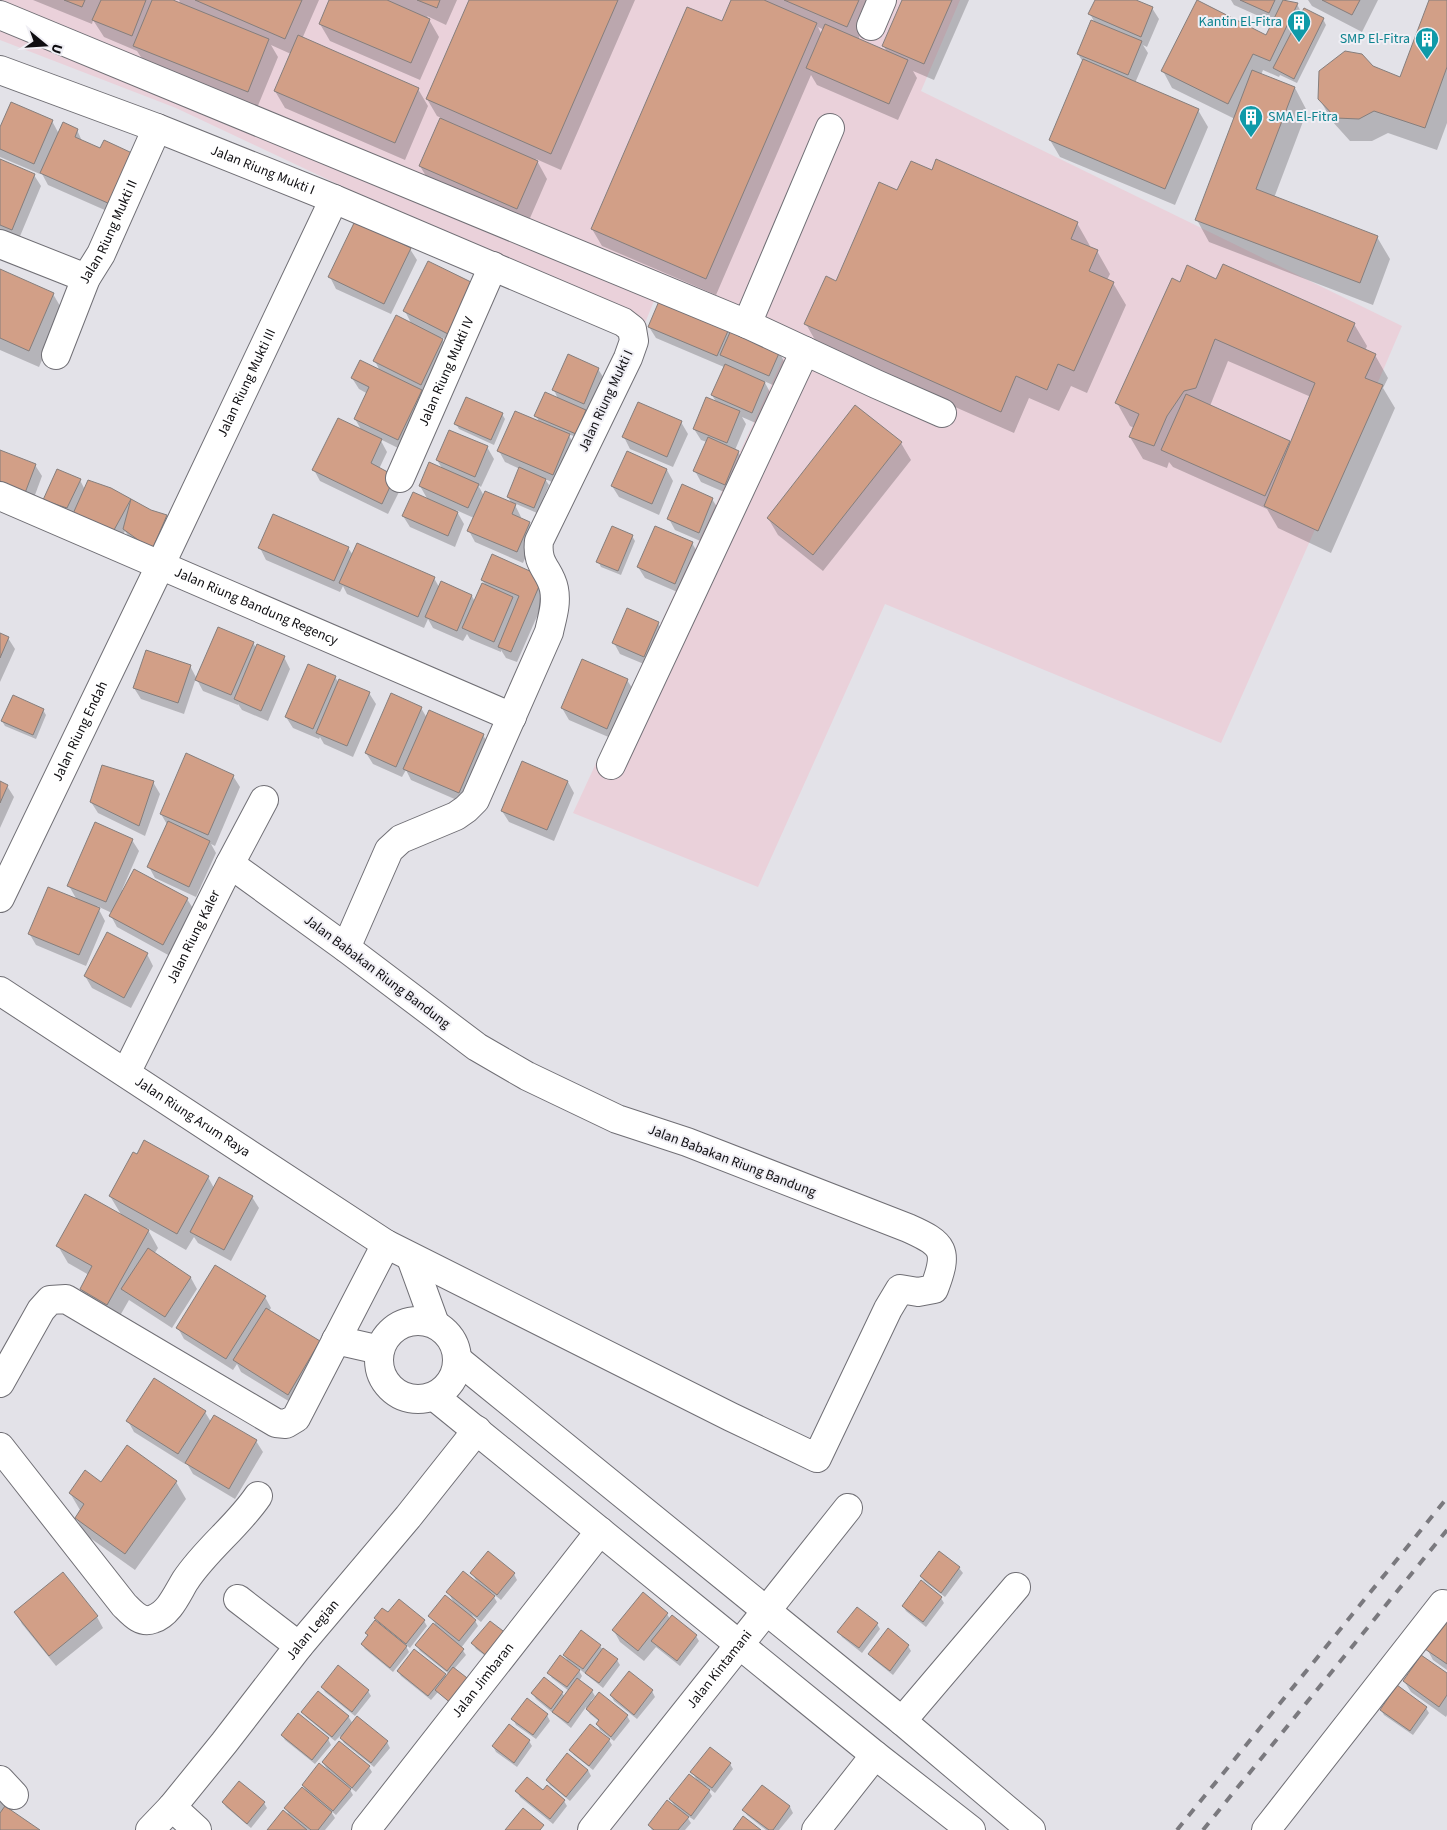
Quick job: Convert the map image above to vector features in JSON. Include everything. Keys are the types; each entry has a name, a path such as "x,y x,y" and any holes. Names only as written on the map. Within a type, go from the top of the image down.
{"street":[{"path":"871,26 882,0"},
{"path":"0,15 748,324 942,413"},
{"name":"Jalan Riung Mukti I","path":"0,70 157,128 334,199 623,322 632,329 634,341 628,358 539,541 540,561 554,588 555,608 549,632 475,800 456,816 401,839 389,850 346,948"},
{"name":"Jalan Riung Mukti II","path":"0,244 86,278 101,254 157,128"},
{"path":"748,324 830,128"},
{"name":"Jalan Riung Mukti III","path":"160,566 334,199"},
{"name":"Jalan Riung Mukti IV","path":"400,478 493,266"},
{"path":"56,356 86,278"},
{"path":"611,765 805,351"},
{"name":"Jalan Riung Bandung Regency","path":"0,496 512,717"},
{"name":"Jalan Riung Endah","path":"0,898 160,566"},
{"name":"Jalan Riung Kaler","path":"126,1073 264,800"},
{"name":"Jalan Babakan Riung Bandung","path":"230,864 346,948 477,1047 527,1076 616,1119 687,1142 908,1228 931,1238 940,1246 942,1258 934,1290 918,1292 900,1289 888,1308 816,1458 731,1417"},
{"name":"Jalan Riung Arum Raya","path":"0,991 386,1244 731,1417"},
{"path":"0,1383 41,1310 50,1300 66,1299 276,1423 286,1424 296,1418 386,1244"},
{"path":"411,1258 435,1324"},
{"path":"412,1320 435,1324 452,1338 458,1360 452,1381 435,1397 413,1400 393,1391 380,1372 380,1350 392,1330 412,1320"},
{"path":"336,1340 380,1350"},
{"path":"458,1360 902,1721 1031,1830"},
{"path":"435,1397 875,1755 971,1830"},
{"name":"Jalan Legian","path":"150,1830 172,1807 299,1646 408,1517 477,1430"},
{"path":"0,1447 124,1606 137,1618 152,1620 165,1612 190,1574 248,1510 258,1496"},
{"name":"Jalan Kintamani","path":"592,1830 848,1508"},
{"name":"Jalan Jimbaran","path":"366,1830 600,1531"},
{"path":"902,1721 1016,1587"},
{"path":"238,1599 299,1646"},
{"path":"1266,1830 1443,1604"},
{"path":"816,1830 875,1755"},
{"path":"172,1807 197,1830"}],"shaded area":[{"path":"0,0 960,0 921,91 1402,326 1221,743 885,604 758,887 573,813 788,348 658,291 643,328 176,108 0,40"}],"building":[{"path":"64,0 85,0 82,7"},
{"path":"101,0 146,0 132,36 92,20"},
{"path":"152,0 173,0 269,39 248,92 133,46"},
{"path":"195,0 302,0 285,39"},
{"path":"329,0 387,0 430,19 411,63 319,24"},
{"path":"417,0 440,0 437,8"},
{"path":"469,0 618,0 551,154 426,99"},
{"path":"731,0 764,0 817,23 706,279 591,229 687,7 722,21"},
{"path":"784,0 859,0 847,27"},
{"path":"902,0 952,0 924,64 882,46"},
{"path":"1095,0 1136,0 1153,7 1141,37 1088,14"},
{"path":"1197,0 1266,35 1283,0 1298,3 1270,61 1253,54 1228,104 1161,71"},
{"path":"1240,0 1275,0 1269,13"},
{"path":"1322,0 1360,0 1352,15"},
{"name":"SMP El-Fitra","path":"1429,0 1447,0 1447,67 1425,128 1374,111 1359,119 1336,118 1318,99 1319,71 1345,51 1362,54 1373,66 1400,77"},
{"name":"Kantin El-Fitra","path":"1304,8 1324,18 1294,79 1273,68"},
{"path":"1091,20 1142,41 1128,75 1077,54"},
{"path":"825,24 908,60 889,104 806,68"},
{"path":"298,35 419,88 395,143 274,91"},
{"path":"1083,59 1199,109 1165,189 1049,140"},
{"name":"SMA El-Fitra","path":"1252,70 1295,87 1256,189 1378,236 1360,283 1195,220"},
{"path":"11,102 53,120 34,164 0,149 0,127"},
{"path":"440,118 538,161 517,209 419,166"},
{"path":"63,122 78,129 75,137 100,148 104,140 132,153 110,204 40,173"},
{"path":"0,159 35,174 12,230 0,225"},
{"path":"936,159 1078,222 1071,239 1098,250 1089,271 1114,282 1074,371 1058,364 1047,390 1016,376 1001,412 804,324 826,276 836,281 879,182 897,190 911,161 932,170"},
{"path":"355,221 411,248 384,304 328,277"},
{"path":"428,261 473,283 448,334 403,311"},
{"path":"1223,264 1355,323 1347,341 1376,354 1365,378 1383,385 1318,531 1264,506 1315,383 1215,339 1196,388 1184,391 1167,416 1154,446 1129,437 1139,414 1115,403 1172,278 1180,282 1187,265 1216,279"},
{"path":"0,269 54,293 29,351 0,338"},
{"path":"662,294 731,324 717,356 648,327"},
{"path":"396,315 443,339 421,385 373,361"},
{"path":"731,330 780,351 769,376 720,355"},
{"path":"568,354 599,368 584,404 552,390"},
{"path":"360,360 422,390 398,440 354,419 369,387 351,378"},
{"path":"725,364 765,382 752,413 711,395"},
{"path":"545,392 586,410 576,434 534,416"},
{"path":"1186,394 1290,441 1265,496 1161,450"},
{"path":"466,397 503,413 491,440 454,424"},
{"path":"706,397 740,411 727,443 693,429"},
{"path":"638,402 682,421 667,457 622,437"},
{"path":"855,405 902,442 813,555 767,518"},
{"path":"515,411 570,434 553,475 497,451"},
{"path":"338,418 382,439 371,463 395,476 382,504 312,470"},
{"path":"449,430 488,446 475,477 436,460"},
{"path":"708,437 739,451 725,485 693,471"},
{"path":"0,450 36,464 25,493 0,481"},
{"path":"627,451 667,469 652,504 611,486"},
{"path":"429,462 479,484 468,508 419,486"},
{"path":"519,467 546,479 534,508 507,497"},
{"path":"57,469 81,479 67,508 43,500"},
{"path":"88,480 111,488 131,499 114,530 72,516"},
{"path":"682,484 713,498 699,533 667,519"},
{"path":"485,491 516,504 512,514 530,522 517,552 467,531"},
{"path":"413,492 458,512 448,536 402,516"},
{"path":"131,499 151,510 167,515 152,550 123,529"},
{"path":"273,514 349,547 334,581 258,548"},
{"path":"612,526 633,535 618,571 596,562"},
{"path":"655,526 693,542 675,584 637,567"},
{"path":"357,543 435,577 418,617 339,583"},
{"path":"492,554 543,577 511,652 498,647 519,596 481,580"},
{"path":"441,581 472,595 457,631 425,617"},
{"path":"482,583 513,597 494,642 462,628"},
{"path":"627,608 659,622 644,657 612,643"},
{"path":"218,627 254,642 231,695 195,680"},
{"path":"0,633 9,637 0,658"},
{"path":"257,644 285,656 261,711 234,699"},
{"path":"146,650 191,665 178,703 133,688"},
{"path":"582,659 628,679 607,729 561,708"},
{"path":"308,664 336,676 313,729 285,717"},
{"path":"339,679 370,692 347,746 316,733"},
{"path":"391,693 422,707 396,767 365,753"},
{"path":"13,695 44,709 33,735 1,721"},
{"path":"429,710 484,734 459,793 403,769"},
{"path":"186,753 234,775 208,835 160,814"},
{"path":"522,761 568,781 547,830 501,811"},
{"path":"102,765 154,781 139,826 90,802"},
{"path":"0,781 8,785 0,803"},
{"path":"168,821 210,841 189,887 147,867"},
{"path":"95,822 133,839 106,902 67,886"},
{"path":"134,869 188,898 163,945 109,916"},
{"path":"48,887 100,908 79,955 28,934"},
{"path":"107,932 148,953 124,998 84,976"},
{"path":"144,1140 209,1176 177,1234 109,1196 133,1152 137,1154"},
{"path":"219,1177 253,1196 224,1250 190,1232"},
{"path":"85,1194 149,1230 107,1305 80,1289 92,1266 56,1246"},
{"path":"148,1248 191,1277 165,1317 121,1289"},
{"path":"215,1265 266,1296 226,1359 176,1328"},
{"path":"266,1308 320,1341 288,1395 233,1360"},
{"path":"154,1378 206,1411 178,1454 126,1421"},
{"path":"214,1415 257,1440 229,1489 185,1463"},
{"path":"127,1445 177,1481 125,1554 75,1518 84,1504 69,1493 85,1470 101,1482"},
{"path":"488,1551 515,1573 497,1595 470,1573"},
{"path":"939,1551 960,1567 941,1593 920,1576"},
{"path":"463,1571 495,1596 477,1617 446,1592"},
{"path":"63,1572 98,1616 49,1656 14,1612"},
{"path":"921,1580 942,1597 923,1622 902,1606"},
{"path":"643,1592 668,1613 638,1651 612,1630"},
{"path":"445,1595 476,1620 459,1641 428,1616"},
{"path":"399,1599 425,1620 406,1644 374,1618 382,1608 388,1612"},
{"path":"857,1607 878,1623 859,1648 837,1632"},
{"path":"672,1615 697,1635 677,1661 651,1641"},
{"path":"1447,1618 1447,1664 1425,1649"},
{"path":"375,1620 407,1646 390,1668 361,1644 368,1635 365,1633"},
{"path":"490,1621 507,1634 488,1657 471,1643"},
{"path":"433,1623 464,1649 447,1671 415,1645"},
{"path":"888,1628 909,1645 890,1671 868,1654"},
{"path":"581,1630 601,1645 583,1669 563,1655"},
{"path":"603,1648 618,1659 599,1683 585,1673"},
{"path":"414,1649 446,1674 428,1696 397,1671"},
{"path":"560,1655 580,1670 567,1687 547,1673"},
{"path":"1421,1655 1447,1673 1447,1695 1439,1707 1403,1681"},
{"path":"338,1665 369,1690 352,1712 321,1687"},
{"path":"453,1667 471,1681 452,1704 435,1690"},
{"path":"629,1671 653,1690 634,1715 610,1695"},
{"path":"544,1677 563,1692 551,1709 531,1693"},
{"path":"577,1678 593,1690 568,1723 552,1712"},
{"path":"1397,1685 1427,1707 1410,1731 1380,1710"},
{"path":"318,1691 349,1716 332,1737 301,1712"},
{"path":"599,1692 628,1715 611,1737 596,1724 599,1720 586,1709"},
{"path":"527,1698 548,1714 533,1735 511,1719"},
{"path":"298,1713 329,1738 312,1760 281,1735"},
{"path":"357,1716 388,1741 371,1763 340,1738"},
{"path":"509,1724 530,1740 514,1763 492,1746"},
{"path":"590,1724 610,1739 589,1766 569,1750"},
{"path":"339,1741 370,1766 352,1788 322,1762"},
{"path":"710,1747 731,1763 712,1788 690,1772"},
{"path":"567,1753 588,1770 566,1797 546,1780"},
{"path":"319,1763 351,1789 333,1811 302,1785"},
{"path":"689,1774 710,1790 691,1816 669,1799"},
{"path":"527,1777 543,1790 547,1785 565,1800 550,1819 515,1791"},
{"path":"239,1781 265,1802 247,1824 222,1802"},
{"path":"762,1785 790,1806 773,1830 769,1830 742,1810"},
{"path":"302,1787 332,1812 318,1830 311,1830 284,1808"},
{"path":"667,1800 689,1817 678,1830 654,1830 648,1825"},
{"path":"5,1806 40,1830 0,1830 0,1813"},
{"path":"523,1808 544,1825 540,1830 505,1830"},
{"path":"283,1810 307,1830 267,1830"},
{"path":"743,1816 761,1830 733,1830"}],"railway":[{"path":"1177,1830 1447,1498"},
{"path":"1203,1830 1447,1530"}],"place":[{"name":"Kantin El-Fitra","path":"1299,43"},
{"name":"SMP El-Fitra","path":"1427,60"},
{"name":"SMA El-Fitra","path":"1251,138"}]}
